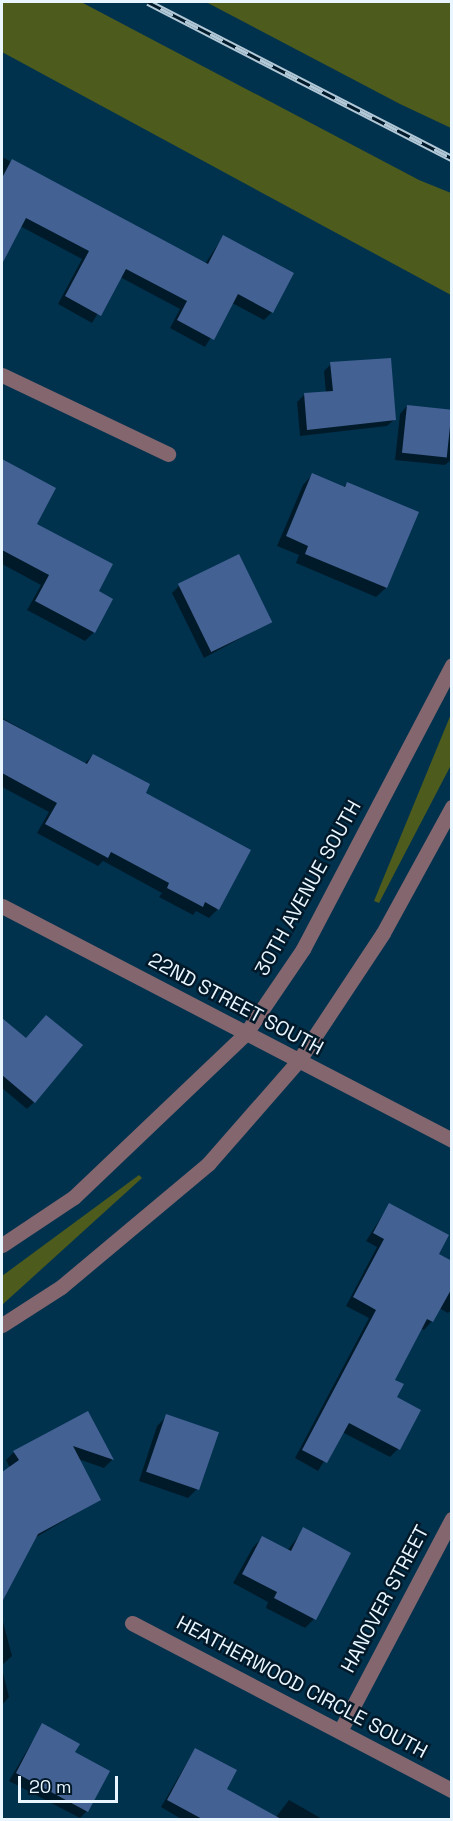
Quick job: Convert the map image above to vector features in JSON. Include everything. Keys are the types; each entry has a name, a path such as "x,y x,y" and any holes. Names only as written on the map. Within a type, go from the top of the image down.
{"street":[{"path":"2,375 168,454"},
{"name":"30TH AVENUE SOUTH","path":"2,1245 74,1197 246,1033 309,939 452,665"},
{"path":"2,1325 61,1287 208,1164 299,1060 383,933 452,807"},
{"name":"22ND STREET SOUTH","path":"2,906 452,1140"},
{"name":"HANOVER STREET","path":"340,1731 452,1519"},
{"name":"HEATHERWOOD CIRCLE SOUTH","path":"132,1623 452,1790"}],"green space":[{"path":"2,2 81,2 419,180 451,193 451,295 2,52"},
{"path":"206,2 451,2 451,128 400,104"},
{"path":"451,714 451,765 379,903 374,901"},
{"path":"139,1175 142,1178 2,1305 2,1276"}],"building":[{"path":"12,159 208,264 223,235 294,273 273,313 238,294 214,340 177,320 187,301 126,269 101,316 65,296 89,251 26,218 2,264 2,178"},
{"path":"391,358 396,420 307,430 304,393 333,391 330,362"},
{"path":"407,405 452,410 447,457 402,453"},
{"path":"2,459 56,488 37,524 113,564 99,591 113,599 95,633 35,601 49,575 2,550"},
{"path":"312,473 345,487 347,482 419,512 387,588 305,554 308,546 286,536"},
{"path":"239,554 272,622 211,652 178,584"},
{"path":"2,719 87,764 93,754 150,784 146,793 251,850 219,910 205,902 203,907 167,888 169,883 111,852 108,858 45,824 57,803 2,773"},
{"path":"46,1015 83,1045 35,1103 2,1075 2,1018 26,1038"},
{"path":"389,1203 449,1235 439,1254 452,1261 452,1288 433,1322 427,1319 395,1380 404,1384 397,1397 421,1410 400,1450 349,1423 327,1463 302,1450 376,1310 353,1297 384,1239 373,1233"},
{"path":"88,1411 114,1460 73,1446 101,1500 38,1534 2,1602 2,1472 19,1460 13,1451"},
{"path":"166,1414 219,1432 199,1490 146,1472"},
{"path":"303,1527 351,1553 316,1620 274,1598 277,1592 242,1574 262,1536 291,1551"},
{"path":"42,1723 80,1744 75,1752 110,1771 88,1812 16,1773"},
{"path":"195,1748 237,1770 227,1789 283,1820 204,1820 167,1800"}],"railway":[{"path":"148,2 452,158"}]}
